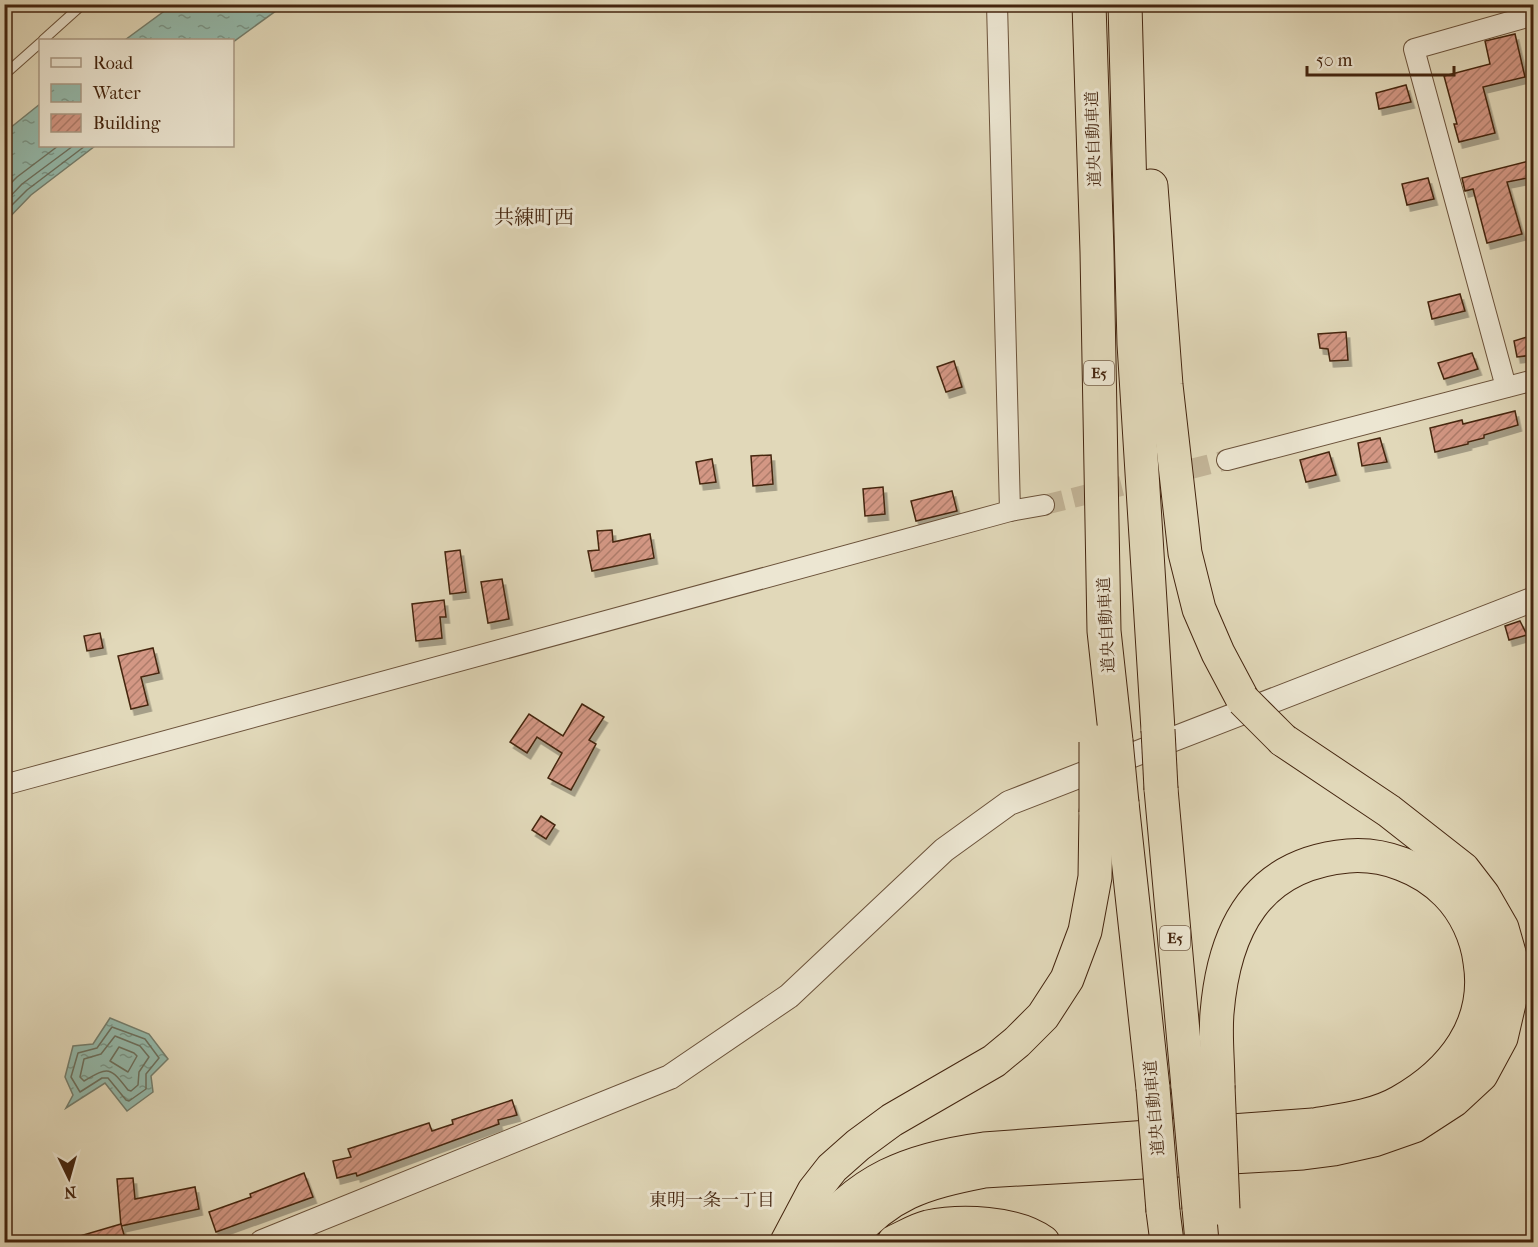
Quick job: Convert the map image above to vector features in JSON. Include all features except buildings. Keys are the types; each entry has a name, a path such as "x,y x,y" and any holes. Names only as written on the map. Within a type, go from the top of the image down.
{"highway":[{"name":"道央自動車道","path":"1089,4 1097,252 1109,808 1153,1088 1165,1227"},
{"name":"E5","path":"1125,4 1134,344 1161,789 1203,1086 1211,1209 1202,1242"},
{"path":"847,1242 888,1204 912,1190 948,1178 984,1171 1303,1153 1374,1140 1414,1126 1454,1100 1481,1075 1501,1038 1511,995 1512,963 1502,928 1483,895 1463,869 1389,811 1283,740 1243,700 1218,653 1199,609 1185,553 1166,385 1136,4"},
{"path":"787,1242 814,1191 832,1168 892,1120 994,1061 1043,1016 1067,979 1084,931 1109,808"},
{"path":"812,1242 824,1224 860,1190 903,1167 951,1153 1313,1125 1361,1116 1399,1103 1426,1085 1459,1052 1478,1014 1482,992 1478,948 1461,912 1448,894 1427,876 1405,865 1381,857 1356,855 1334,857 1292,869 1270,884 1239,923 1227,955 1203,1086"},
{"path":"1211,1209 1219,1242"},
{"path":"894,1242 927,1227 958,1223 1003,1226 1043,1242"}],"street":[{"path":"997,4 1010,511"},
{"path":"1506,387 1414,49 1533,13 1532,4"},
{"path":"1227,460 1533,380"},
{"path":"4,785 1010,511 1044,505"},
{"path":"262,1242 670,1077 789,996 944,850 1009,803 1533,599"}],"lane":[{"path":"45,39 83,4"},
{"path":"4,75 39,45"}],"water":[{"path":"174,4 284,4 234,41 234,39 126,39"},
{"path":"39,105 39,147 94,147 31,195 5,222 5,132"},
{"path":"110,1018 149,1034 168,1059 151,1076 153,1092 127,1111 105,1083 66,1108 73,1095 65,1077 73,1046 93,1044"}],"tunnel":[{"path":"1044,505 1227,460"}],"district":[{"name":"共練町西","path":"534,217"},
{"name":"東明一条一丁目","path":"712,1200"}]}
